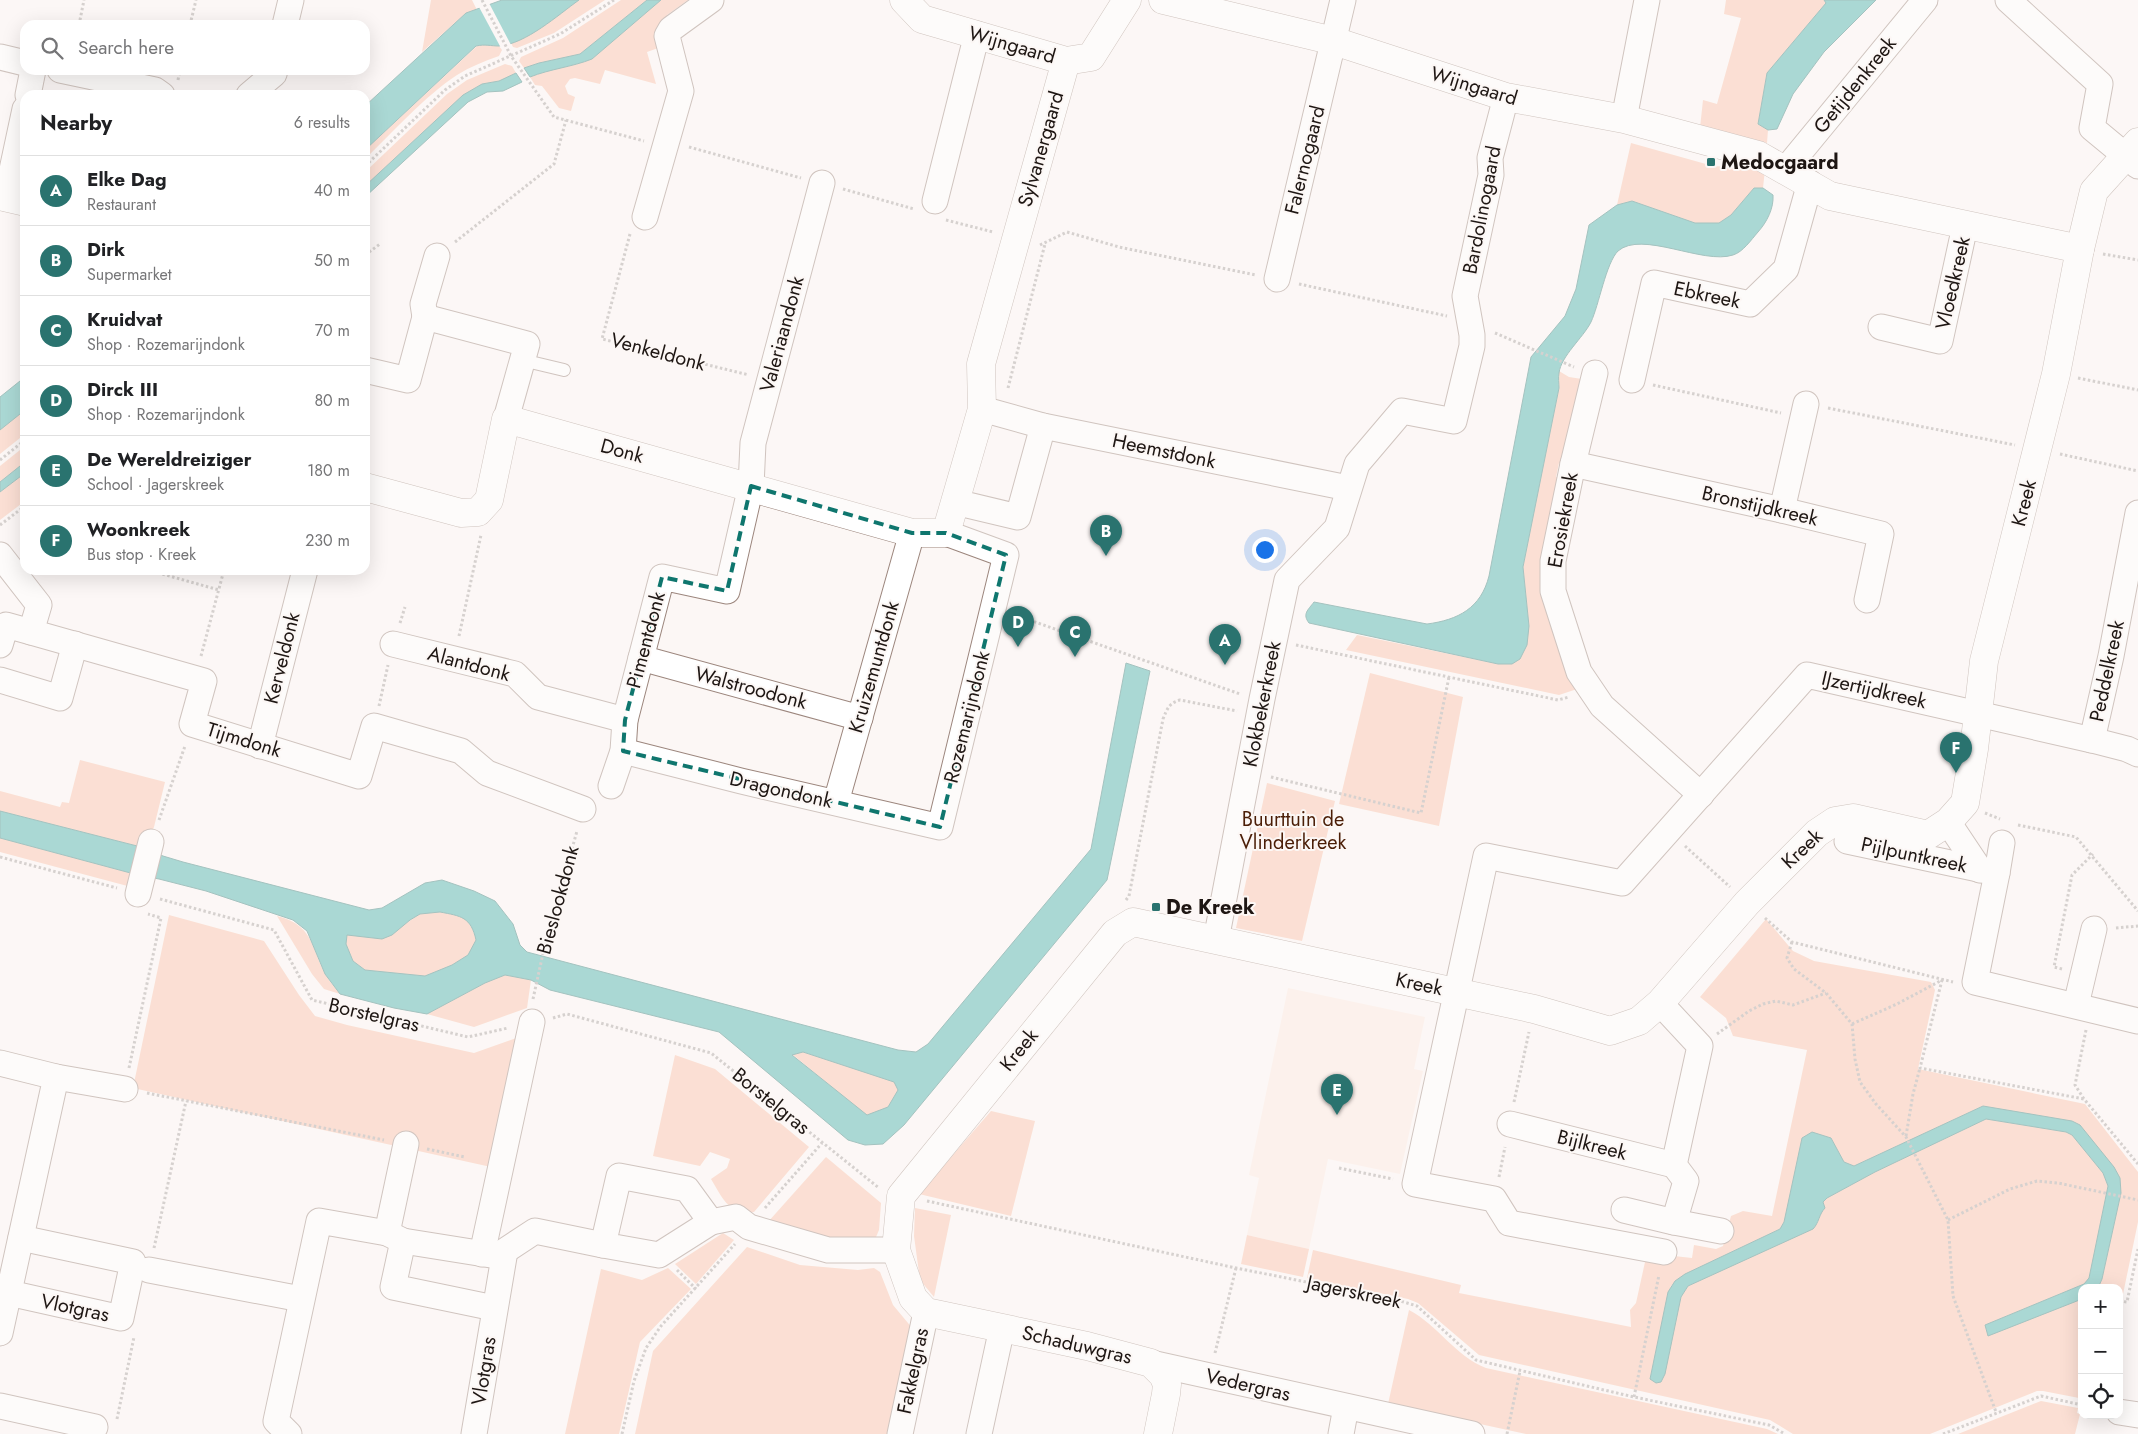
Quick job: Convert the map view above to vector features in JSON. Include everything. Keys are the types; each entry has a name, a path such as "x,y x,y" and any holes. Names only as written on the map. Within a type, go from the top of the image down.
{"street":[{"path":"286,20 291,0"},
{"path":"645,217 681,91 667,36 672,29 711,0"},
{"name":"Wijngaard","path":"904,0 922,19 1066,60 1091,57 1127,0"},
{"name":"Wijngaard","path":"1163,0 1334,41 1506,97 1624,119 1758,155 1786,169"},
{"name":"Falernogaard","path":"1277,279 1343,0"},
{"path":"1624,119 1647,0"},
{"name":"Getijdenkreek","path":"1786,169 1925,0"},
{"path":"2008,0 2100,84 2092,128 2134,154"},
{"path":"932,210 977,34"},
{"path":"0,57 20,61"},
{"name":"Sylvanergaard","path":"1015,238 1066,60"},
{"path":"29,90 32,75"},
{"path":"84,75 155,90"},
{"path":"255,90 273,75"},
{"name":"Bardolinogaard","path":"1348,488 1357,464 1402,411 1454,421 1472,346 1466,292 1491,176 1490,158 1506,97"},
{"path":"10,199 20,139"},
{"name":"Kreek","path":"891,1193 1115,933 1133,922 1534,1009 1610,1031 1639,1021 1660,1004 1747,903 1817,833 1835,821 1853,818 1928,836 1957,813 1979,715 1984,661 2056,374 2080,249 2094,192 2134,154"},
{"path":"1786,169 1830,196 2080,249"},
{"name":"Valeriaandonk","path":"751,486 753,443 822,183"},
{"name":"Ebkreek","path":"1632,380 1654,283 1750,304 1786,269 1810,183"},
{"name":"Vloedkreek","path":"1881,327 1940,341 1965,226"},
{"path":"946,533 955,502 991,412 981,364 1015,238"},
{"path":"370,371 408,380 425,316 422,304 437,256"},
{"path":"370,488 461,513 478,512 489,500 506,419 527,344 425,316"},
{"name":"Erosiekreek","path":"1587,372 1573,464 1553,562 1554,592 1579,672 1602,706 1701,794"},
{"path":"1782,510 1806,404"},
{"name":"Heemstdonk","path":"991,412 1044,426 1348,488"},
{"name":"Donk","path":"506,419 751,486 912,533 946,533"},
{"path":"955,502 1018,517 1044,426"},
{"name":"Bronstijdkreek","path":"1573,464 1881,534 1867,600"},
{"name":"Pimentdonk","path":"611,786 623,751 625,720 662,576 727,591 751,486"},
{"name":"Klokbekerkreek","path":"1216,940 1287,580 1337,528 1348,488"},
{"name":"Peddelkreek","path":"2092,740 2111,656 2138,513"},
{"name":"Kruizemuntdonk","path":"836,802 912,533"},
{"name":"Rozemarijndonk","path":"940,826 1006,555 946,533"},
{"path":"0,555 39,605 31,632"},
{"name":"Kerveldonk","path":"260,746 304,575"},
{"path":"0,645 6,625 194,678"},
{"path":"0,680 60,698 75,644"},
{"name":"Alantdonk","path":"393,644 515,674 538,697 625,720"},
{"name":"Walstroodonk","path":"641,658 860,718"},
{"name":"IJzertijdkreek","path":"1701,794 1808,675 1979,715"},
{"name":"Tijmdonk","path":"194,678 204,681 192,724 359,776 374,726 461,751 487,773 583,809"},
{"path":"1979,715 2092,740 2127,749 2138,754"},
{"name":"Dragondonk","path":"623,751 740,781 940,826"},
{"path":"1664,1252 1508,1223 1494,1199 1415,1184 1486,856 1622,883 1701,794"},
{"name":"Pijlpuntkreek","path":"1957,813 1988,871"},
{"path":"2009,830 1988,871 1975,982 2138,1021"},
{"name":"Pijlpuntkreek","path":"1847,841 1988,871"},
{"path":"138,894 152,842"},
{"path":"2083,1007 2084,974 2094,929"},
{"path":"1660,1004 1700,1046 1674,1165 1686,1181 1674,1222"},
{"path":"489,1255 532,1022"},
{"path":"0,1063 56,1077 125,1089"},
{"path":"0,1333 56,1077"},
{"name":"Bijlkreek","path":"1510,1124 1674,1165"},
{"path":"395,1237 406,1144"},
{"path":"603,1246 619,1176 687,1189 711,1222"},
{"name":"Fakkelgras","path":"891,1193 896,1250 913,1298 926,1312 900,1434"},
{"path":"1624,1210 1721,1231"},
{"path":"289,1434 276,1420 319,1221 489,1255 535,1230 603,1246 659,1255 711,1222 736,1217 749,1227 828,1250 896,1250"},
{"name":"Vlotgras","path":"395,1237 393,1287 494,1308"},
{"name":"Vlotgras","path":"9,1293 121,1318 133,1262 21,1238"},
{"name":"Vlotgras","path":"474,1434 504,1257 489,1255"},
{"path":"149,1270 301,1299"},
{"name":"Schaduwgras","path":"926,1312 1087,1346 1151,1363 1163,1375 1166,1384 1166,1394 1158,1434"},
{"path":"979,1434 1002,1328"},
{"name":"Vedergras","path":"1151,1363 1472,1434"},
{"path":"0,1406 95,1427"},
{"path":"1340,1434 1346,1407"},
{"path":"2123,1413 2138,1415"}],"lane":[{"path":"522,360 564,370"}],"path":[{"path":"80,20 84,0"},
{"path":"191,20 196,0"},
{"path":"482,0 511,56 554,117 652,143 666,142 932,210 1038,245 1046,244 1067,232 1119,247 1436,314 1470,323 1587,372"},
{"path":"370,161 445,90 465,76 560,34 614,0"},
{"path":"437,256 554,164 566,120"},
{"name":"Venkeldonk","path":"645,217 630,231 602,339 770,380"},
{"path":"370,251 380,244"},
{"path":"991,412 1046,244"},
{"path":"2080,249 2138,260"},
{"path":"2056,374 2138,390"},
{"path":"0,460 20,444"},
{"path":"2038,449 2138,471"},
{"path":"0,525 20,510"},
{"path":"455,659 483,527 478,512"},
{"path":"166,575 219,590"},
{"path":"194,678 223,575"},
{"path":"994,607 1233,693 1261,707"},
{"path":"1274,641 1558,700 1590,689"},
{"path":"1248,772 1421,813 1449,677"},
{"path":"1123,903 1129,896 1163,719 1167,708 1173,702 1180,700 1261,707"},
{"path":"152,842 192,724"},
{"name":"Bieslookdonk","path":"533,992 583,809"},
{"path":"1957,813 2009,830 2076,837 2093,854 2138,911"},
{"path":"1669,832 1792,942 1942,980 1966,984 1975,982"},
{"path":"2084,974 2054,967 2072,875 2093,854"},
{"name":"Borstelgras","path":"0,857 274,930 312,1000 468,1037 567,1014 712,1053 822,1143 891,1193"},
{"path":"138,894 141,911 160,918 125,1089 466,1157"},
{"path":"1792,942 1787,958 1794,969 1826,993 1852,1024 1855,1059 1860,1082 1876,1104 1906,1137 1948,1220 1953,1296 1996,1412"},
{"path":"1852,1024 1897,1004 1942,980"},
{"path":"1906,1137 1913,1094 1942,980"},
{"path":"1700,1046 1749,1011 1763,1004 1776,1001 1793,1004 1826,993"},
{"path":"2083,1007 2075,1085 2084,1099 2138,1164"},
{"path":"1920,1068 2084,1099"},
{"path":"622,1434 634,1381 646,1348 661,1326 822,1143"},
{"path":"1339,1168 1415,1184"},
{"path":"1948,1220 2010,1189 2037,1181 2058,1183 2138,1200"},
{"name":"Jagerskreek","path":"891,1193 1236,1268 1397,1300 1417,1306 1476,1360 1769,1425 1784,1434"},
{"path":"2123,1302 2127,1302 2138,1249"},
{"path":"1634,1396 1664,1252"},
{"path":"1210,1376 1236,1268"},
{"path":"1507,1434 1520,1371"},
{"path":"1943,1434 2041,1396 2078,1404"}],"highlighted area":[{"path":"751,486 912,533 946,533 1006,555 940,827 623,751 625,720 662,577 727,591"}],"shaded area":[{"path":"1288,988 1425,1017 1414,1069 1423,1071 1400,1174 1328,1159 1309,1249 1247,1235 1259,1178 1249,1175"}],"green space":[{"path":"431,0 472,0 477,10 466,13 422,52"},
{"path":"579,0 605,0 554,33 517,48 513,47 511,43 535,31"},
{"path":"621,0 647,0 580,54 524,68 519,61 521,57 563,38"},
{"path":"661,0 688,0 667,15 670,20 661,47 647,52 656,84 605,70 600,84 575,78 570,79 565,86 568,94 575,97 571,111 559,108 542,86 535,85 530,77 592,59"},
{"path":"1726,0 1824,0 1826,3 1767,73 1758,124 1768,130 1767,143 1700,128 1703,100 1717,104 1741,18 1724,14"},
{"path":"484,44 499,46 502,50 499,56 467,69 445,83 370,154 370,145 477,46"},
{"path":"505,64 512,66 516,73 499,81 482,84 463,95 370,181 370,167 447,94 467,80"},
{"path":"1631,143 1713,166 1765,169 1763,188 1754,188 1731,215 1719,223 1695,223 1632,201 1617,205"},
{"path":"1559,371 1569,377 1582,379 1565,464 1559,463 1556,477 1561,478 1544,562 1580,688 1559,695 1346,650 1357,635 1498,664 1529,626 1523,567 1559,388"},
{"path":"20,414 20,438 0,454 0,430"},
{"path":"20,450 20,466 0,482 0,466"},
{"path":"20,477 20,505 0,520 0,492"},
{"path":"1370,673 1463,697 1439,826 1339,804"},
{"path":"80,760 165,782 154,827 145,848 0,811 0,791 60,807 62,802 69,803"},
{"name":"Buurttuin de Vlinderkreek","path":"1267,783 1335,801 1302,941 1236,928"},
{"path":"0,838 138,875 135,888 0,852"},
{"path":"440,912 460,917 468,922 476,941 468,955 452,965 425,976 365,970 353,961 346,944 347,934 382,939 420,914"},
{"path":"169,915 264,941 315,1016 347,1025 474,1053 519,1037 491,1167 133,1088"},
{"path":"277,916 297,924 304,930 326,975 340,994 324,989 312,974"},
{"path":"1766,919 1793,951 1814,961 1931,982 1935,990 1918,1069 2085,1104 2138,1172 2138,1222 2123,1294 2123,1284 2100,1284 2121,1193 2080,1125 1983,1106 1854,1166 1844,1162 1831,1138 1780,1229 1685,1274 1671,1286 1650,1378 1681,1297 1688,1286 1817,1224 1821,1212 1825,1208 1823,1202 1827,1198 1875,1172 1986,1119 2066,1132 2072,1135 2103,1173 2108,1186 2092,1268 2089,1278 2084,1284 2078,1284 2078,1286 1985,1325 1989,1335 2078,1301 2078,1398 2037,1391 1930,1434 1793,1434 1770,1420 1479,1355 1418,1303 1408,1299 1307,1278 1313,1250 1461,1285 1459,1293 1631,1327 1630,1310 1636,1303 1647,1253 1692,1258 1694,1245 1716,1249 1723,1246 1731,1216 1743,1211 1772,1216 1807,1050 1733,1036 1726,1018 1700,997"},
{"path":"505,975 531,980 527,1008 474,1027 427,1014 485,983"},
{"path":"803,1052 895,1082 898,1090 888,1107 867,1116 792,1054"},
{"path":"675,1055 715,1069 809,1147 754,1212 745,1212 732,1208 723,1199 711,1179 727,1168 730,1159 710,1152 700,1166 653,1156"},
{"path":"991,1111 1035,1121 1011,1216 919,1194"},
{"path":"826,1157 881,1203 879,1230 876,1237 842,1243 768,1222"},
{"path":"915,1208 951,1215 934,1297 920,1280 914,1236"},
{"path":"723,1233 734,1240 696,1284 675,1264"},
{"path":"1247,1235 1309,1249 1303,1277 1241,1264"},
{"path":"747,1247 800,1265 858,1270 874,1268 880,1272 893,1305 913,1329 888,1434 635,1434 653,1351"},
{"path":"668,1268 691,1289 640,1342 619,1434 565,1434 601,1269 642,1280"},
{"path":"1409,1310 1429,1324 1465,1356 1486,1368 1767,1429 1778,1434 1526,1434 1388,1404"},
{"path":"2041,1401 2078,1408 2079,1419 2075,1434 1958,1434"}],"water":[{"path":"502,0 579,0 531,35 520,40 499,46 476,46 370,145 370,101 466,13"},
{"path":"647,0 661,0 592,59 530,77 524,68 580,54"},
{"path":"1824,0 1876,0 1824,52 1793,94 1777,129 1768,130 1758,124 1767,73 1826,3"},
{"path":"516,73 522,82 503,91 487,92 468,102 370,192 370,181 463,95 482,84 499,81"},
{"path":"1754,188 1763,188 1773,195 1771,210 1761,228 1747,245 1737,253 1720,257 1706,256 1642,244 1629,246 1618,251 1610,265 1591,322 1564,360 1559,373 1559,388 1523,567 1529,626 1527,645 1520,659 1512,664 1498,664 1309,623 1306,615 1314,602 1427,624 1449,619 1467,610 1474,604 1485,587 1489,576 1531,357 1565,316 1576,289 1589,225 1617,205 1632,201 1695,223 1719,223 1731,215"},
{"path":"20,381 20,414 0,430 0,397"},
{"path":"20,466 20,477 0,492 0,482"},
{"path":"1126,663 1150,671 1107,880 904,1125 883,1144 865,1145 848,1140 719,1032 550,990 531,980 505,975 485,983 427,1014 394,1008 340,994 325,974 307,931 293,920 206,891 0,838 0,811 145,848 183,862 369,910 382,908 425,883 442,880 474,891 495,901 513,924 520,945 527,952 898,1050 916,1052 928,1044 1091,849","holes":["440,912 454,915 468,922 476,940 468,955 452,965 425,976 365,970 353,961 346,944 347,935 382,939 392,935 420,914","803,1052 894,1082 898,1090 888,1107 867,1115 792,1055"]},
{"path":"1983,1106 2072,1121 2080,1125 2114,1167 2120,1178 2121,1193 2100,1284 2084,1284 2089,1278 2108,1186 2103,1173 2072,1135 2066,1132 1986,1119 1875,1172 1827,1198 1823,1202 1825,1208 1813,1229 1688,1286 1681,1297 1665,1374 1661,1382 1656,1383 1650,1379 1668,1292 1675,1281 1685,1274 1780,1229 1784,1222 1802,1138 1812,1132 1831,1138 1844,1162 1854,1166"},
{"path":"2078,1286 2078,1301 1988,1336 1985,1325"}],"pier":[{"path":"489,3 511,45 501,48 479,7"}],"place":[{"name":"Medocgaard","path":"1711,162"},
{"name":"Dirk","path":"1106,556"},
{"name":"Dirck III","path":"1018,647"},
{"name":"Kruidvat","path":"1075,657"},
{"name":"Elke Dag","path":"1225,665"},
{"name":"Woonkreek","path":"1956,773"},
{"name":"De Kreek","path":"1156,907"},
{"name":"De Wereldreiziger","path":"1337,1115"}]}
